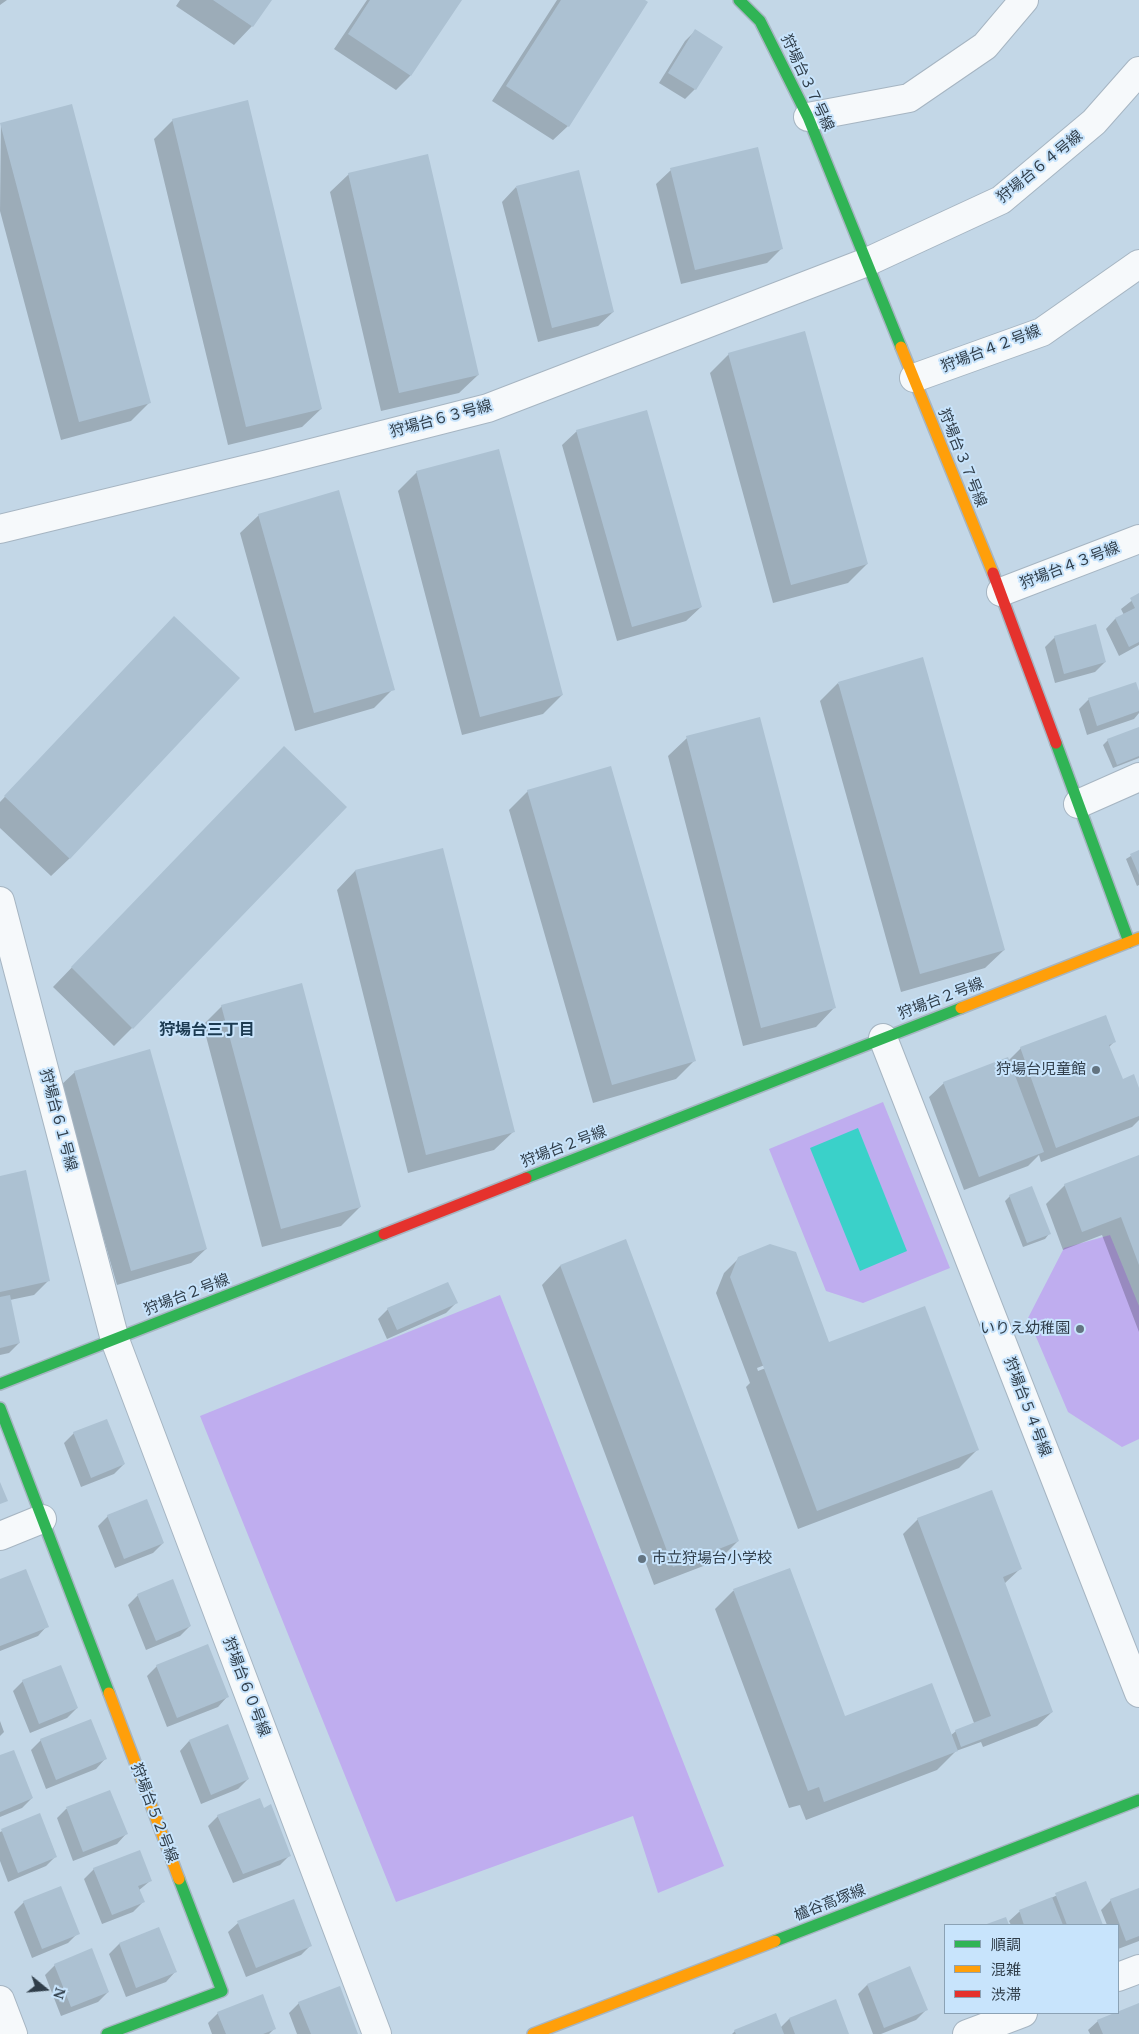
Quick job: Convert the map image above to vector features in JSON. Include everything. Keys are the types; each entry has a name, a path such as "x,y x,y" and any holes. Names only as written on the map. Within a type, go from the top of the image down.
{"street":[{"name":"狩場台３７号線","path":"739,0 760,21 808,117 1000,592 1078,804 1134,940"},
{"path":"808,117 909,98 985,46 1024,0"},
{"name":"狩場台６４号線","path":"867,262 1002,200 1094,122 1139,71"},
{"name":"狩場台６３号線","path":"0,529 488,408 867,262"},
{"name":"狩場台４２号線","path":"914,378 1042,332 1139,264"},
{"name":"狩場台４３号線","path":"1000,592 1139,539"},
{"path":"1078,804 1139,777"},
{"name":"狩場台６１号線","path":"0,901 115,1340"},
{"name":"狩場台２号線","path":"0,1384 1134,940"},
{"name":"狩場台５４号線","path":"883,1038 1139,1692"},
{"name":"狩場台６０号線","path":"115,1340 377,2034"},
{"name":"狩場台５２号線","path":"0,1408 222,1991 106,2034"},
{"path":"0,1536 42,1519"},
{"name":"櫨谷高塚線","path":"533,2034 1139,1800"},
{"path":"1119,1977 1139,1968"},
{"path":"0,2000 13,2034"},
{"path":"969,2034 1020,2014"}],"shaded area":[{"path":"883,1102 950,1268 863,1303 826,1291 769,1149"},
{"path":"858,1128 907,1251 860,1271 810,1148"},
{"path":"1110,1235 1139,1306 1139,1439 1122,1447 1068,1412 1028,1318 1064,1248"},
{"path":"500,1295 724,1866 658,1893 633,1816 396,1902 200,1416"}],"building":[{"path":"213,0 272,0 253,27"},
{"path":"370,0 462,0 411,76 348,34"},
{"path":"561,0 645,0 648,2 569,127 506,86"},
{"path":"695,29 723,47 696,90 668,73"},
{"path":"248,100 322,409 246,427 172,119"},
{"path":"72,104 151,403 79,422 0,123"},
{"path":"758,147 783,249 695,270 670,168"},
{"path":"428,154 479,375 399,393 348,173"},
{"path":"579,170 614,312 552,328 516,186"},
{"path":"805,331 868,564 791,585 728,353"},
{"path":"647,410 702,607 632,627 576,430"},
{"path":"499,449 563,695 480,717 416,471"},
{"path":"339,490 395,690 314,713 258,514"},
{"path":"1139,593 1139,642 1129,647 1115,618 1135,608 1130,598"},
{"path":"174,616 240,678 70,859 4,796"},
{"path":"1096,624 1106,662 1064,674 1054,636"},
{"path":"923,657 1005,950 920,974 838,682"},
{"path":"1136,682 1139,691 1139,711 1097,726 1088,698"},
{"path":"760,717 836,1008 761,1028 686,736"},
{"path":"1139,727 1139,756 1117,765 1107,739"},
{"path":"284,746 347,807 133,1029 71,967"},
{"path":"611,766 696,1061 612,1085 527,790"},
{"path":"443,848 515,1132 426,1155 355,870"},
{"path":"1139,850 1139,875 1130,854"},
{"path":"302,983 361,1207 281,1229 221,1005"},
{"path":"1106,1015 1116,1042 1109,1045 1123,1079 1134,1074 1139,1088 1139,1116 1056,1148 1020,1047"},
{"path":"150,1049 207,1249 131,1271 74,1071"},
{"path":"1008,1057 1044,1152 979,1177 943,1082"},
{"path":"1139,1155 1139,1265 1121,1217 1082,1232 1064,1184"},
{"path":"26,1170 50,1281 0,1292 0,1176"},
{"path":"1032,1186 1051,1234 1027,1243 1009,1195"},
{"path":"626,1239 739,1541 673,1567 560,1265"},
{"path":"770,1244 796,1252 829,1342 925,1306 979,1450 817,1511 730,1277 738,1257"},
{"path":"448,1282 458,1303 397,1330 387,1308"},
{"path":"10,1295 20,1343 0,1348 0,1297"},
{"path":"107,1419 125,1464 91,1478 73,1432"},
{"path":"0,1482 8,1501 0,1504"},
{"path":"992,1490 1022,1569 1003,1577 1053,1712 961,1747 955,1730 991,1716 917,1518"},
{"path":"147,1499 164,1543 124,1559 107,1515"},
{"path":"790,1568 845,1716 932,1683 958,1751 824,1802 819,1787 808,1791 733,1589"},
{"path":"26,1569 49,1627 0,1646 0,1579"},
{"path":"173,1579 191,1626 156,1641 137,1594"},
{"path":"208,1644 229,1697 177,1718 156,1665"},
{"path":"61,1665 78,1708 39,1724 22,1680"},
{"path":"91,1719 107,1759 56,1780 40,1739"},
{"path":"228,1724 249,1779 211,1795 189,1740"},
{"path":"14,1750 33,1798 0,1812 0,1755"},
{"path":"110,1790 128,1834 83,1852 66,1807"},
{"path":"260,1798 264,1808 271,1804 291,1856 243,1874 217,1815"},
{"path":"40,1813 57,1857 18,1873 1,1829"},
{"path":"140,1850 152,1881 138,1886 145,1902 112,1915 93,1868"},
{"path":"1086,1881 1103,1924 1067,1924 1055,1893"},
{"path":"61,1886 80,1934 42,1949 23,1901"},
{"path":"1139,1888 1139,1936 1126,1941 1110,1899"},
{"path":"1052,1897 1063,1924 1024,1924 1019,1910"},
{"path":"294,1899 312,1946 256,1968 237,1921"},
{"path":"1006,1917 1009,1924 987,1924"},
{"path":"159,1927 177,1972 136,1988 119,1943"},
{"path":"92,1948 109,1992 71,2007 54,1964"},
{"path":"910,1966 928,2010 884,2028 867,1984"},
{"path":"340,1986 358,2034 311,2034 298,2002"},
{"path":"263,1994 276,2029 263,2034 226,2034 217,2012"},
{"path":"836,1999 849,2034 795,2034 789,2018"},
{"path":"1139,2003 1139,2034 1103,2034 1097,2020 1112,2014 1119,2014 1119,2011"},
{"path":"776,2013 784,2034 736,2034 734,2030"}],"traffic: fast":[{"path":"739,0 760,21 808,117 901,347"},
{"path":"1056,743 1129,942"},
{"path":"526,1178 961,1008"},
{"path":"0,1384 384,1234"},
{"path":"0,1408 109,1693"},
{"path":"775,1941 1139,1800"},
{"path":"107,2034 222,1991 179,1879"}],"traffic: slow":[{"path":"901,347 993,573"},
{"path":"961,1008 1139,938"},
{"path":"109,1693 179,1879"},
{"path":"533,2034 775,1941"}],"traffic: jam":[{"path":"993,573 1056,743"},
{"path":"384,1234 526,1178"}],"place":[{"name":"狩場台児童館","path":"1096,1070"},
{"name":"いりえ幼稚園","path":"1080,1329"},
{"name":"市立狩場台小学校","path":"642,1559"}],"district":[{"name":"狩場台三丁目","path":"207,1030"}]}
